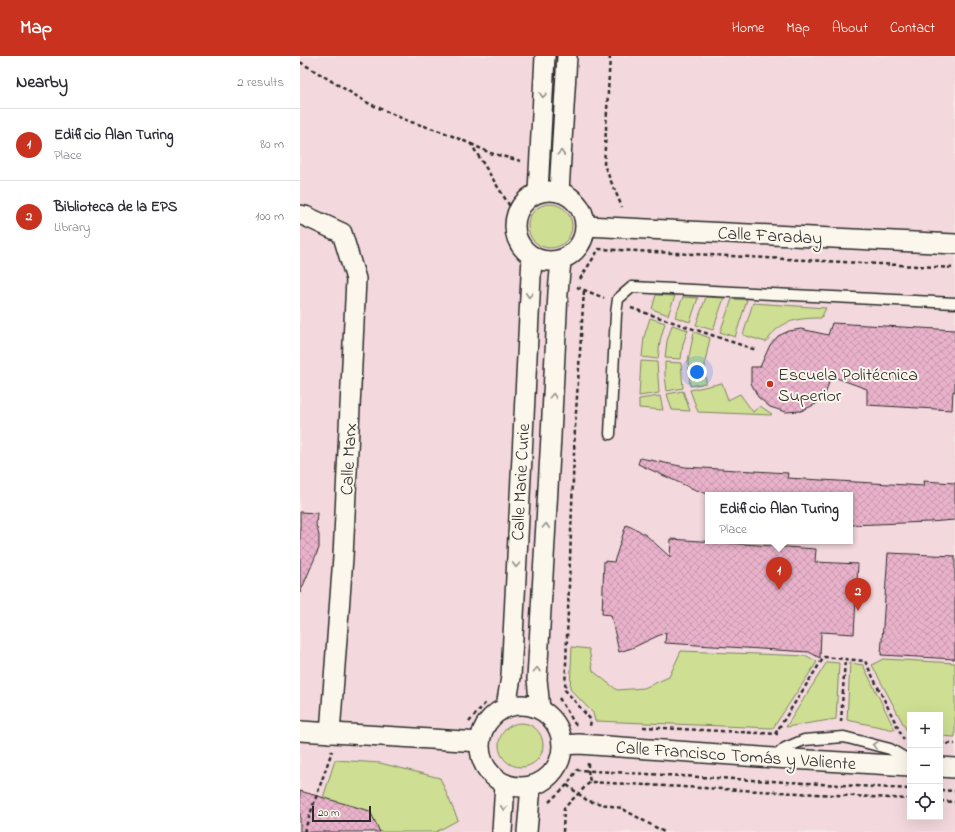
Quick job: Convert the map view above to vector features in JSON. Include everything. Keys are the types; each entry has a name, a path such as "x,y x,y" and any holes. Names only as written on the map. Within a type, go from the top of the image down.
{"street":[{"path":"538,192 545,56"},
{"path":"559,192 566,56"},
{"path":"548,190 559,192 570,196 578,204 584,214 586,226 584,238 578,248 570,256 551,262 540,260 523,249 517,239 514,228 516,216 520,206 528,198 538,192 548,190"},
{"name":"Calle Marx","path":"300,215 342,233 356,279 343,557 331,741"},
{"name":"Calle Faraday","path":"586,226 955,244"},
{"name":"Calle Marie Curie","path":"506,707 510,677 532,256"},
{"name":"Calle Marie Curie","path":"540,709 537,679 561,260"},
{"path":"517,704 528,705 540,709 547,713 556,724 562,736 563,745 560,758 554,771 544,780 531,786 518,787 505,784 494,777 486,767 481,754 480,742 483,730 488,721 496,713 506,707 517,704"},
{"path":"300,731 331,741 480,742"},
{"name":"Calle Francisco Tomás y Valiente","path":"563,745 579,744 907,766"},
{"path":"943,767 955,768"},
{"path":"502,832 505,784"},
{"path":"527,832 531,786"}],"lane":[{"path":"610,434 617,304 618,299 632,287 955,304"},
{"path":"774,758 785,748 804,740 844,737 890,749 907,759"}],"path":[{"path":"610,56 604,165 622,207"},
{"path":"300,62 368,103 408,121 443,132 490,153 525,162"},
{"path":"471,144 516,216"},
{"path":"574,293 574,286 599,249 955,268"},
{"path":"574,286 617,304 756,350"},
{"path":"584,290 576,426 565,690 591,720 590,724 597,725"},
{"path":"775,734 824,657 865,661 904,740"},
{"path":"841,726 845,659"},
{"path":"556,693 575,724 583,724"},
{"path":"462,723 469,722 489,698"},
{"path":"636,727 775,734 782,733"},
{"path":"898,738 904,740"},
{"path":"304,832 331,741"},
{"path":"943,743 955,744"},
{"path":"548,809 549,802 567,785 577,770 907,789"},
{"path":"588,770 590,782"},
{"path":"563,832 564,808 590,782 907,799"},
{"path":"567,785 588,801 621,808 664,832"},
{"path":"943,790 955,791"},
{"path":"943,801 955,802"}],"shaded area":[{"path":"300,56 955,56 955,832 300,832"}],"green space":[{"path":"546,204 554,204 566,210 572,222 572,230 566,242 554,248 546,248 534,242 528,230 528,222 534,210"},
{"path":"656,295 675,296 668,315 652,309"},
{"path":"683,297 698,298 690,322 675,317"},
{"path":"706,297 724,298 713,330 696,325"},
{"path":"732,299 747,300 735,337 720,332"},
{"path":"753,303 826,308 821,318 809,318 786,323 775,331 766,342 743,335"},
{"path":"650,318 665,323 660,341 658,359 642,357 644,337"},
{"path":"672,325 688,330 683,344 681,359 665,358 667,341"},
{"path":"694,332 710,338 705,362 706,383 690,386 688,361"},
{"path":"641,361 657,362 659,393 639,396"},
{"path":"665,362 681,363 683,388 667,391"},
{"path":"722,383 728,400 740,394 753,412 760,406 772,414 698,412 690,390"},
{"path":"683,391 690,411 672,410 667,394"},
{"path":"660,396 663,410 639,408 639,399"},
{"path":"572,647 589,649 593,671 617,690 644,688 669,677 681,651 807,656 817,662 773,728 595,721 593,713 570,689"},
{"path":"883,659 955,663 955,737 943,736 943,712 907,712 907,731 872,665"},
{"path":"827,662 839,663 836,719 786,727"},
{"path":"850,663 863,665 895,730 847,720"},
{"path":"525,723 530,724 537,729 542,736 542,754 537,761 530,766 517,767 512,766 505,761 500,754 499,741 500,736 505,729 512,724"},
{"path":"335,760 380,763 440,778 458,820 436,832 380,832 323,798"}],"building":[{"path":"832,323 955,330 955,392 953,391 952,410 867,405 867,389 831,376 826,392 816,404 801,411 786,412 770,407 758,397 751,383 751,367 760,367 770,345 778,336 789,331 801,329 828,335"},
{"path":"640,458 685,467 788,473 787,478 924,486 923,481 955,483 955,520 853,525 853,492 705,493 638,464"},
{"path":"300,512 317,513 316,525 319,535 319,548 300,593"},
{"path":"626,525 647,536 670,557 671,539 705,541 705,544 744,544 816,549 815,562 858,564 854,634 821,632 820,658 809,652 665,643 666,632 632,648 619,652 611,615 602,614 604,561 614,562"},
{"path":"888,553 955,556 955,659 881,655"},
{"path":"300,791 370,811 380,832 300,832"}],"place":[{"name":"Escuela Politécnica Superior","path":"770,384"},
{"name":"Edificio Alan Turing","path":"779,590"},
{"name":"Biblioteca de la EPS","path":"858,611"}]}
